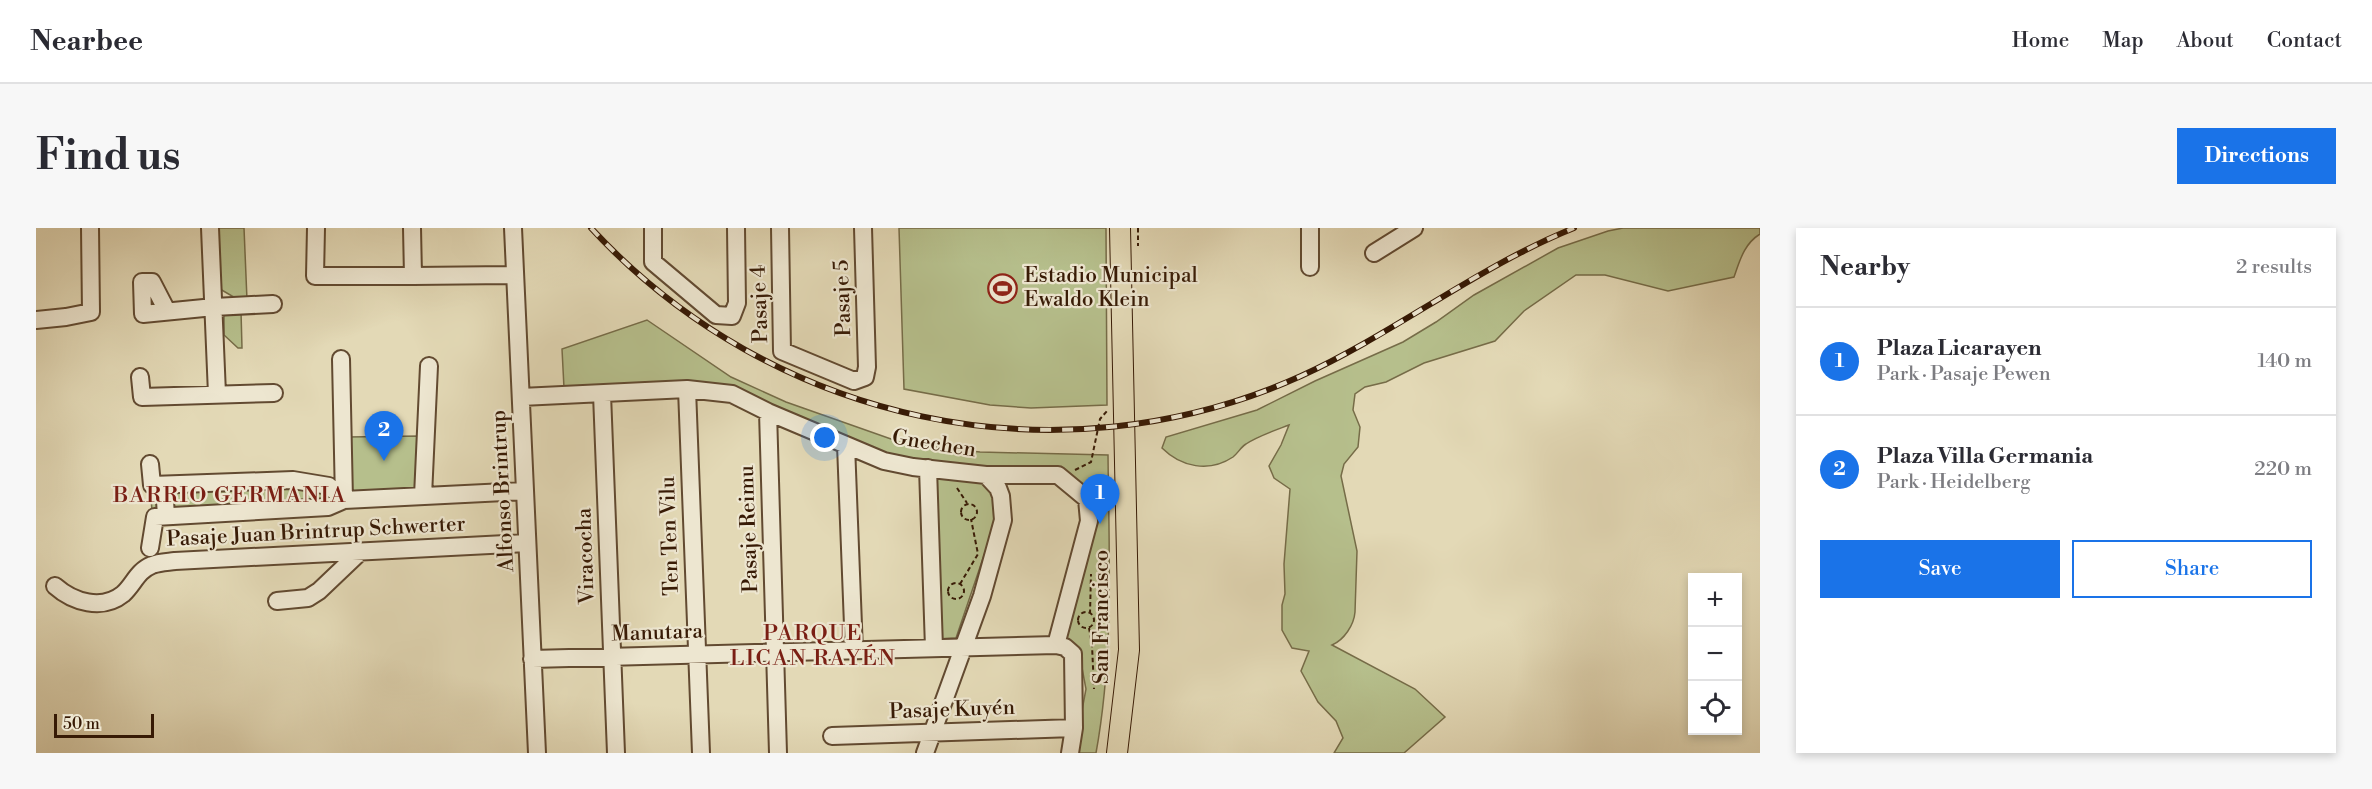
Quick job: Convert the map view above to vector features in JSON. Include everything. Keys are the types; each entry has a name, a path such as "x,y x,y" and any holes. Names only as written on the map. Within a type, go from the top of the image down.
{"main road":[{"name":"San Francisco","path":"1117,753 1129,650 1120,228"}],"street":[{"path":"36,320 91,312 90,228"},
{"path":"210,228 217,394"},
{"path":"316,228 315,276 516,275"},
{"path":"412,228 413,276"},
{"name":"Alfonso Brintrup","path":"513,228 537,753"},
{"path":"653,228 653,262 716,315 732,316 737,303 736,228"},
{"name":"Pasaje 4","path":"780,228 782,351 854,381 865,377 867,367"},
{"name":"Pasaje 5","path":"863,228 867,367"},
{"path":"1310,228 1310,267"},
{"path":"1374,253 1414,228"},
{"path":"167,311 273,304"},
{"path":"341,359 344,500"},
{"path":"423,496 429,366"},
{"path":"140,377 142,397 274,393"},
{"name":"Gnechen","path":"521,397 687,389 732,394 768,412 884,460 986,475 993,481 1001,496 1003,519 982,596 924,753"},
{"name":"Ten Ten Vilu","path":"687,389 700,753"},
{"name":"Viracocha","path":"602,394 616,753"},
{"name":"Pasaje Reimu","path":"768,412 778,753"},
{"path":"846,445 854,651"},
{"path":"150,464 158,485 160,517 150,548"},
{"path":"928,468 934,648"},
{"path":"986,475 1058,475 1087,499 1090,512 1056,645 1065,646 1073,654 1074,728 1070,753"},
{"path":"158,485 293,480 329,486 344,500"},
{"path":"160,517 328,507 344,500 525,492"},
{"name":"Pasaje Juan Brintrup Schwerter","path":"55,586 64,594 78,600 103,604 123,594 136,576 153,565 175,561 527,543"},
{"path":"277,601 308,598 319,591 360,552"},
{"name":"Manutara","path":"532,659 1056,645"},
{"name":"Pasaje Kuyén","path":"832,736 1074,728"}],"path":[{"path":"1058,475 1080,469 1091,462 1100,419 1109,408"},
{"path":"952,480 968,504 976,508 976,513 971,519"},
{"path":"968,504 963,506 961,513 966,519 971,519"},
{"path":"960,584 978,554 971,519"},
{"path":"960,584 964,590 963,595 959,598 951,597 948,590 951,585 960,584"},
{"path":"1089,627 1081,626 1078,622 1080,615 1090,614 1094,620 1089,627 1094,689"}],"green space":[{"path":"216,228 244,228 247,300 237,299 220,289"},
{"name":"Estadio Municipal Ewaldo Klein","path":"899,228 1106,228 1107,405 1031,408 990,405 904,389"},
{"path":"1623,228 1760,228 1760,234 1746,248 1734,277 1668,291 1605,275 1576,275 1524,311 1495,341 1424,363 1386,382 1365,387 1355,394 1353,410 1360,427 1358,447 1344,464 1341,476 1357,551 1355,612 1348,632 1332,645 1415,689 1445,717 1404,753 1334,753 1343,738 1336,721 1318,702 1301,671 1309,651 1292,648 1282,630 1290,489 1274,478 1269,466 1289,425 1251,441 1224,462 1205,466 1196,466 1178,460 1162,448 1166,437 1257,410 1315,381 1403,342 1474,295 1558,248"},
{"path":"241,311 242,348 238,348 224,335 224,313"},
{"path":"647,320 731,377 786,402 891,439 980,452 1108,455 1108,642 1102,716 1096,753 1074,753 1086,689 1079,652 1065,639 1095,510 1067,474 981,470 887,456 721,389 564,388 562,349"},
{"path":"419,436 419,485 414,494 357,496 349,487 347,437"},
{"path":"939,477 983,482 992,495 996,520 956,638 938,639 931,481"},
{"path":"294,484 325,489 326,501 152,512 151,496 162,494 167,488"}],"railway":[{"path":"591,228 663,295 744,349 830,390 922,416 1017,429 1112,427 1208,409 1301,376 1370,340 1504,262 1574,228"}],"place":[{"name":"Estadio Municipal Ewaldo Klein","path":"1003,288"},
{"name":"Plaza Villa Germania","path":"384,461"},
{"name":"Plaza Licarayen","path":"1100,524"}],"district":[{"name":"BARRIO GERMANIA","path":"230,495"},
{"name":"PARQUE LICAN RAYÉN","path":"813,646"}]}
